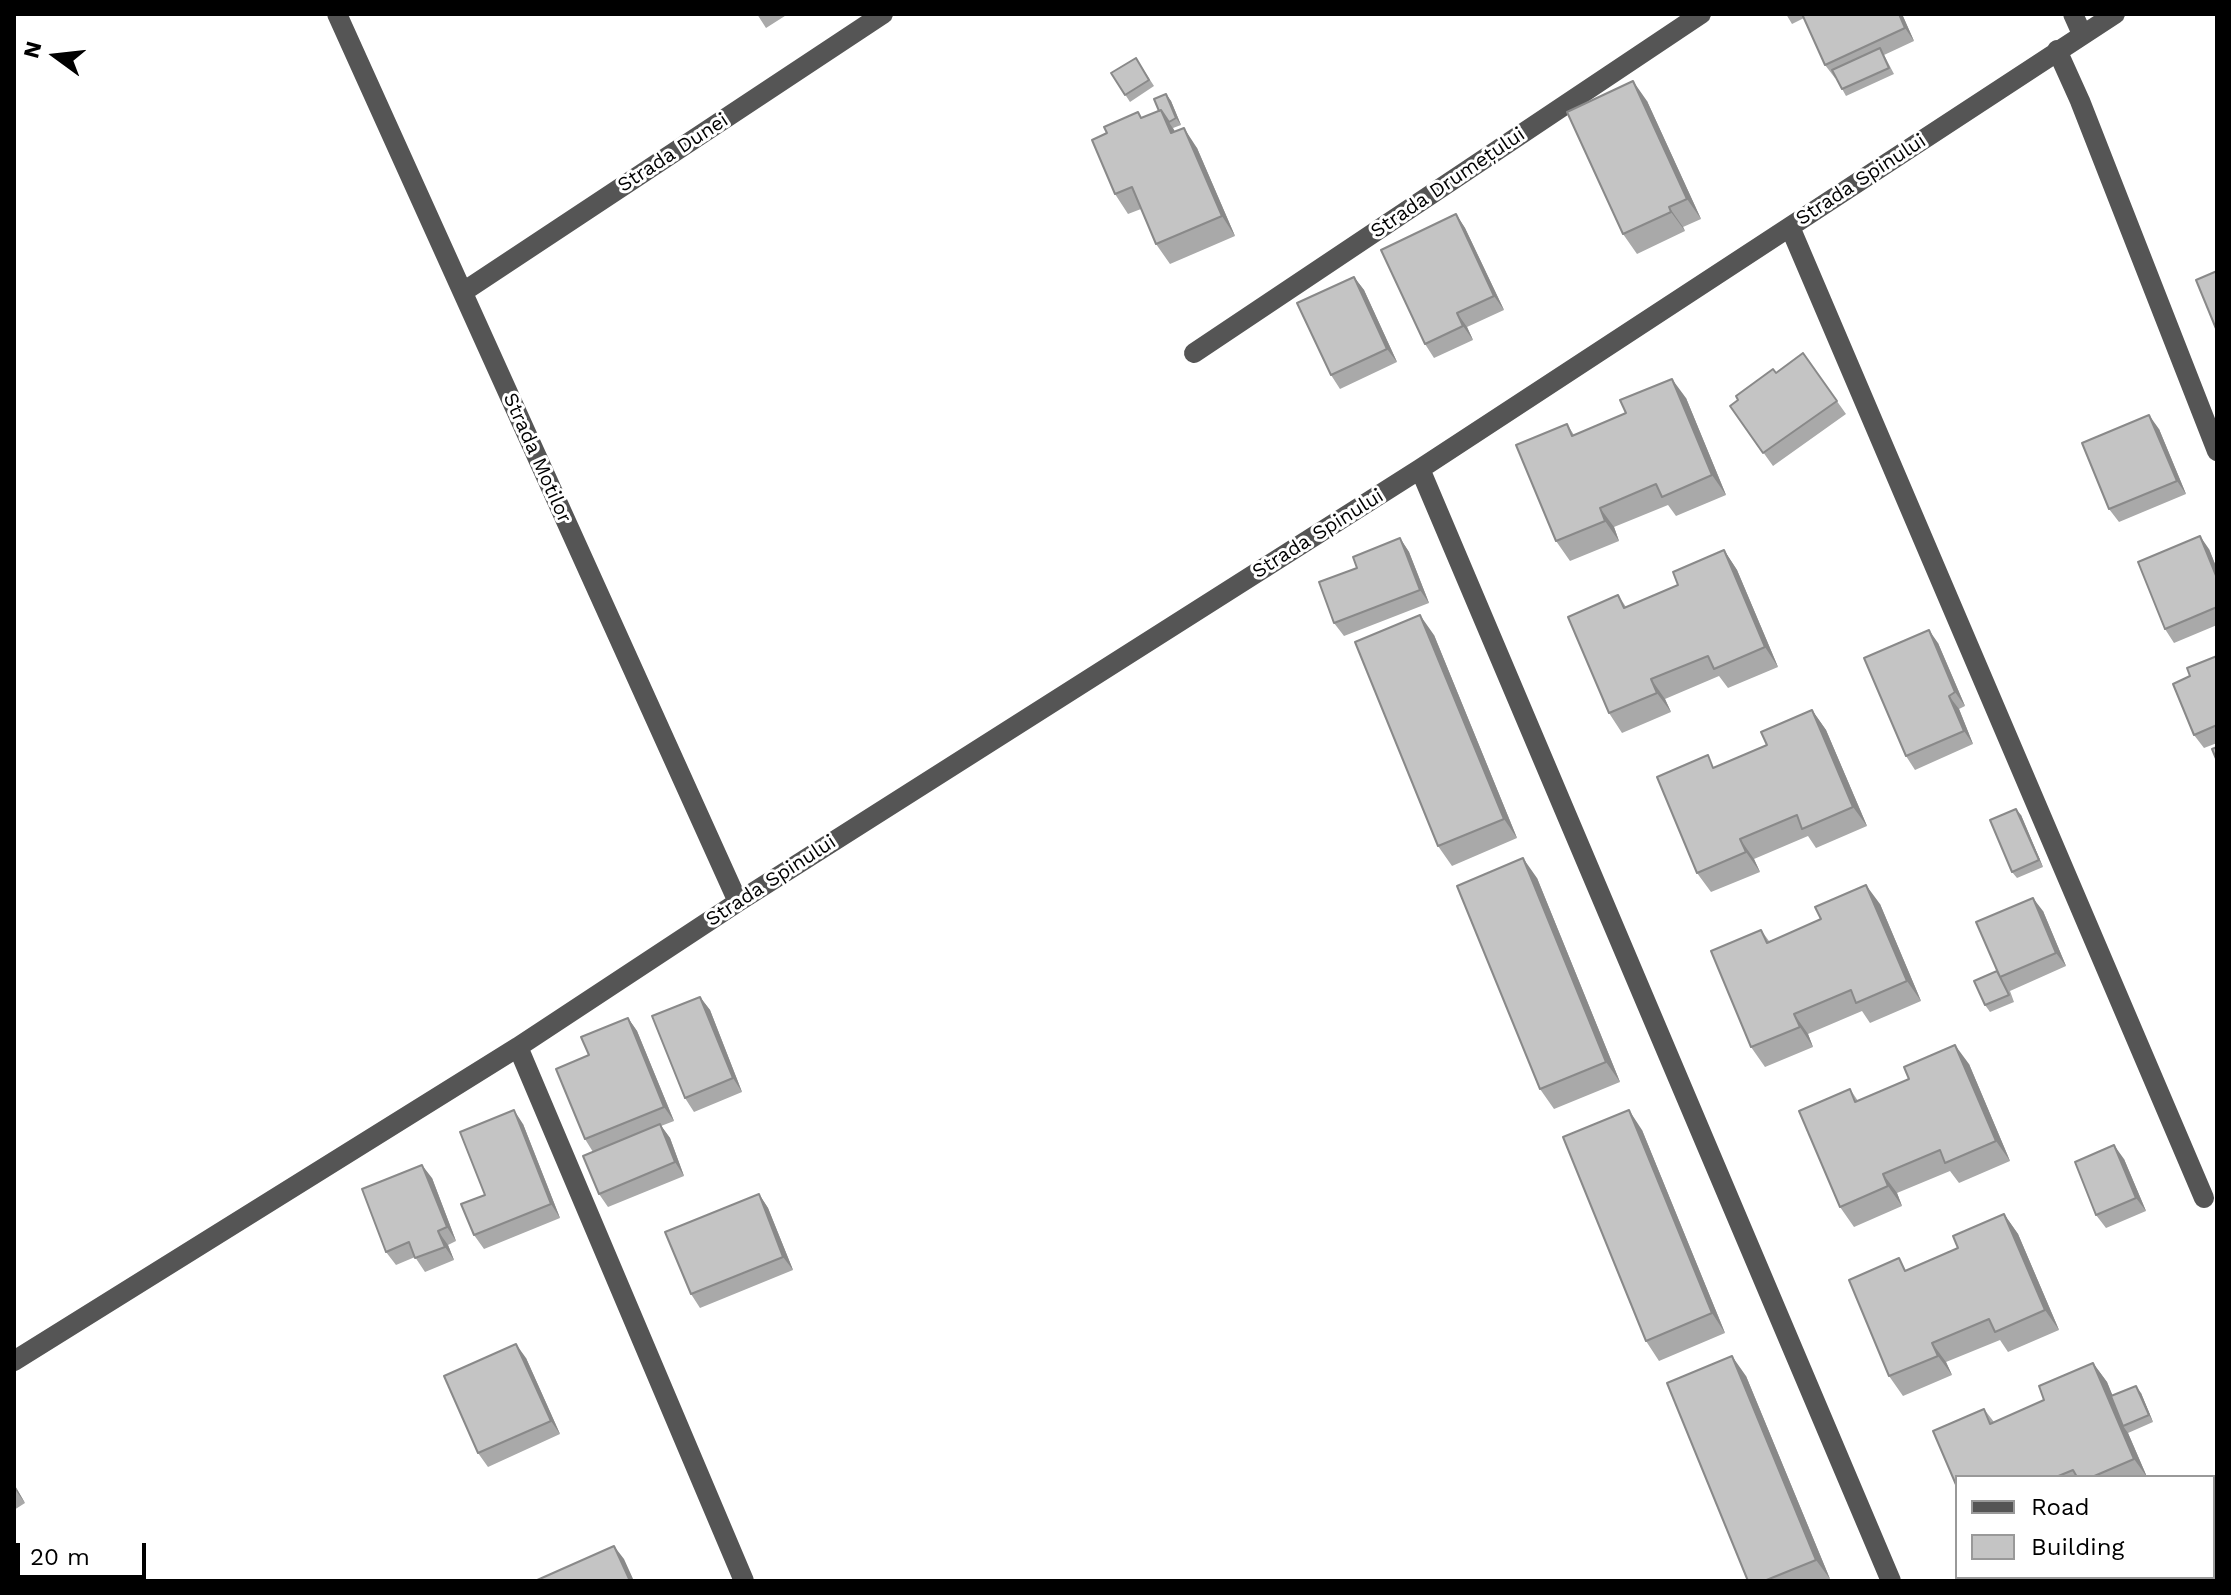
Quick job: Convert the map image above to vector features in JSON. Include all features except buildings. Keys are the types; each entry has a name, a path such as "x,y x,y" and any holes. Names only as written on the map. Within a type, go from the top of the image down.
{"street":[{"name":"Strada Motilor","path":"337,14 738,902"},
{"name":"Strada Dunei","path":"463,292 883,14"},
{"name":"Strada Drumețului","path":"1194,353 1701,14"},
{"path":"2073,14 2082,34"},
{"name":"Strada Spinului","path":"14,1361 518,1047 738,902 1420,469 2115,14"},
{"path":"2057,50 2080,101 2217,451"},
{"path":"1790,227 2204,1198"},
{"path":"1420,469 1891,1581"},
{"path":"518,1047 744,1581"}]}
